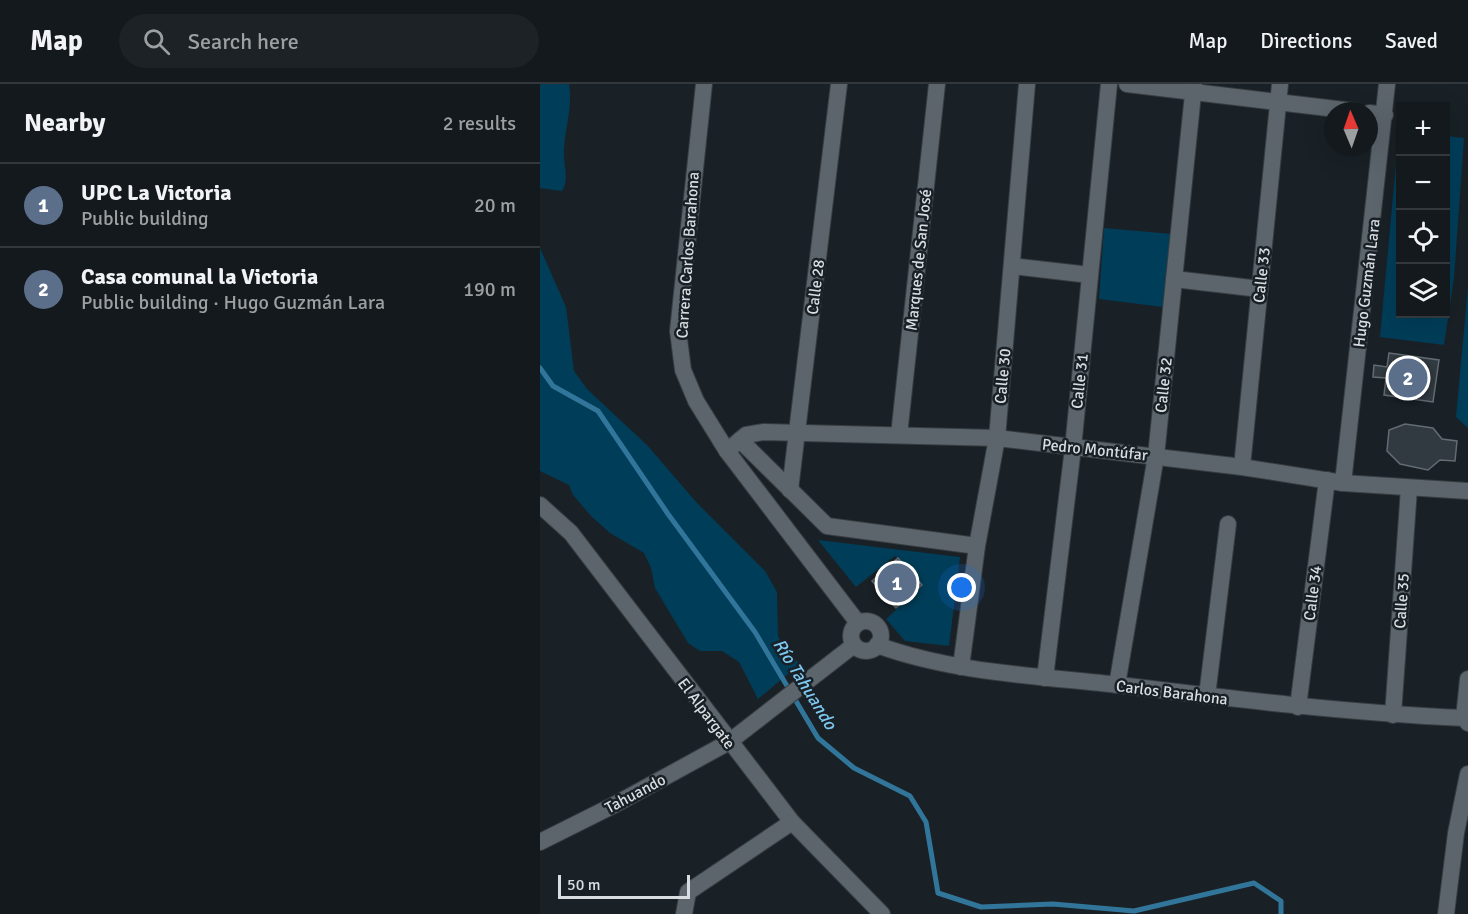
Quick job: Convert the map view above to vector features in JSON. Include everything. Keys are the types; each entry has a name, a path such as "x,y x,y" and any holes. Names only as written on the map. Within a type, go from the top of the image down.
{"street":[{"name":"Carrera Carlos Barahona","path":"704,84 678,331 683,370 696,401 727,451 858,623"},
{"name":"Calle 28","path":"790,489 839,84"},
{"name":"Marques de San José","path":"899,435 937,84"},
{"name":"Calle 30","path":"961,667 977,546 997,438 1027,84"},
{"name":"Calle 31","path":"1045,678 1072,448 1109,84"},
{"path":"1127,84 1193,87 1324,107"},
{"name":"Calle 33","path":"1242,467 1280,84"},
{"name":"Hugo Guzmán Lara","path":"1378,111 1387,84"},
{"name":"Calle 32","path":"1117,685 1156,456 1193,87"},
{"name":"Hugo Guzmán Lara","path":"1335,481 1372,156"},
{"path":"1012,266 1090,275"},
{"path":"1174,279 1260,288"},
{"name":"Pedro Montúfar","path":"727,451 746,435 798,431 997,438 1156,456 1335,481 1468,491"},
{"path":"740,440 827,526 977,546"},
{"name":"Calle 34","path":"1298,707 1335,481"},
{"name":"Calle 35","path":"1393,715 1409,488"},
{"name":"El Alpargate","path":"540,505 570,533 735,737 792,822 882,914"},
{"path":"1207,696 1228,524"},
{"path":"867,621 876,625 881,637 877,645 868,651 854,645 850,636 858,623 867,621"},
{"name":"Tahuando","path":"540,842 614,805 735,737 854,645"},
{"name":"Carlos Barahona","path":"877,645 901,654 961,667 1045,678 1298,707 1466,720"},
{"path":"1466,720 1468,680"},
{"path":"1446,914 1456,833 1468,774"},
{"path":"684,914 688,892 792,822"}],"shaded area":[{"path":"540,84 569,84 569,109 564,150 566,176 562,191 540,188"},
{"path":"1450,136 1464,138 1450,305"},
{"path":"1396,164 1396,318 1448,318 1444,345 1380,337"},
{"path":"1104,228 1172,234 1163,307 1099,299"},
{"path":"540,248 566,307 574,371 587,389 647,445 697,503 765,571 777,592 778,636 785,650 800,664 758,699 739,662 722,651 700,651 688,643 655,588 651,568 644,553 610,533 591,516 573,495 569,485 540,471"},
{"path":"1468,287 1468,428 1456,417"},
{"path":"818,540 960,557 949,646 905,641 886,619 922,586 895,556 856,587"}],"building":[{"path":"1389,353 1439,360 1433,402 1384,395 1386,378 1373,377 1374,365 1387,367"},
{"path":"1405,424 1433,428 1442,439 1457,441 1455,461 1440,460 1428,470 1400,464 1387,451 1389,430"},
{"path":"898,558 922,585 896,608 872,581"}],"waterway":[{"name":"Río Tahuando","path":"540,368 553,386 598,411 668,514 755,632 818,738 854,768 910,796 926,822 938,893 981,907 1053,904 1134,911 1254,883 1281,901 1281,914"}],"place":[{"name":"Casa comunal la Victoria","path":"1408,378"},
{"name":"UPC La Victoria","path":"897,583"}]}
